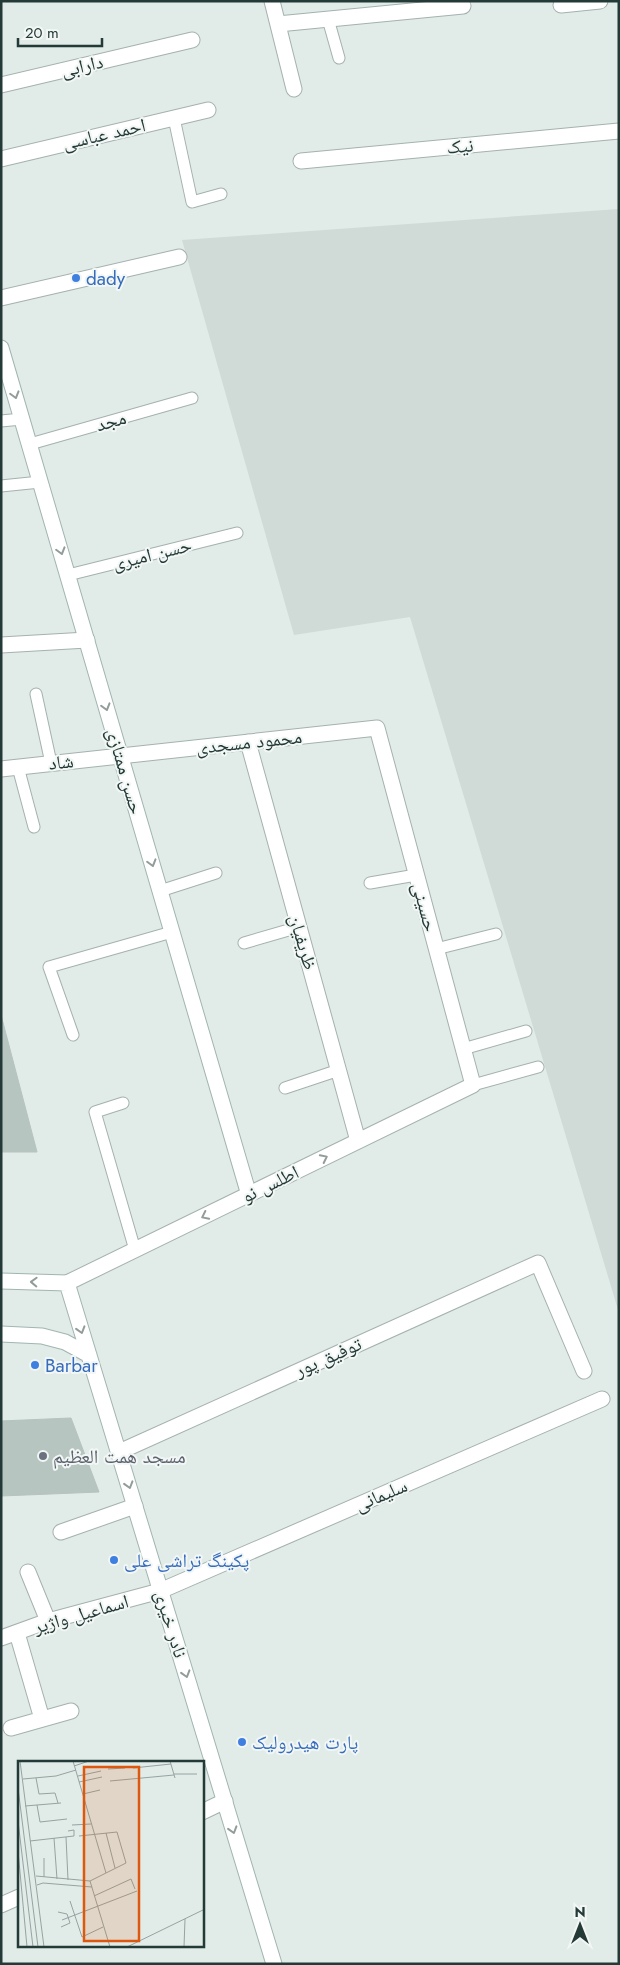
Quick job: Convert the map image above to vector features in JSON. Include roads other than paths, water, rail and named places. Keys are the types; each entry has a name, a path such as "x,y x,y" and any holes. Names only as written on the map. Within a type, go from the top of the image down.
{"street":[{"path":"272,1 294,89"},
{"path":"561,5 600,1"},
{"path":"278,24 328,19 423,5 463,6"},
{"name":"دارابی","path":"1,85 192,40"},
{"name":"احمد عباسی","path":"1,159 208,110"},
{"name":"نیک","path":"301,161 619,131"},
{"path":"1,298 179,257"},
{"name":"حسن ممتازی","path":"1,348 249,1195"},
{"path":"1,645 87,640"},
{"name":"محمود مسجدی","path":"120,756 377,728"},
{"name":"حسینی","path":"377,728 473,1085"},
{"name":"ظریفیان","path":"248,742 358,1141"},
{"name":"شاد","path":"1,769 120,756"},
{"name":"اطلس نو","path":"67,1283 473,1085"},
{"name":"توفیق پور","path":"119,1452 538,1263 584,1371"},
{"path":"1,1281 67,1283"},
{"name":"نادر خیری","path":"67,1283 274,1964"},
{"path":"1,1334 42,1336 64,1342 89,1355"},
{"name":"سلیمانی","path":"160,1591 602,1399"},
{"path":"61,1532 135,1506"},
{"path":"28,1572 48,1622"},
{"name":"اسماعیل واژیر","path":"1,1638 48,1622 160,1591"},
{"path":"17,1633 42,1719"},
{"path":"11,1728 71,1711"},
{"path":"204,1811 225,1801"},
{"path":"1,1906 18,1898"}],"lane":[{"path":"328,19 339,58"},
{"path":"174,118 192,202 221,194"},
{"name":"مجد","path":"30,444 192,398"},
{"path":"1,421 22,419"},
{"path":"1,486 40,482"},
{"name":"حسن امیری","path":"68,575 237,534"},
{"path":"36,694 51,763"},
{"path":"18,767 34,827"},
{"path":"160,891 216,873"},
{"path":"370,883 416,875"},
{"path":"244,943 299,927"},
{"path":"73,1034 48,967 172,932"},
{"path":"436,949 496,934"},
{"path":"464,1050 526,1031"},
{"path":"473,1085 538,1067"},
{"path":"285,1088 339,1070"},
{"path":"123,1103 95,1112 135,1250"}],"place":[{"name":"dady","path":"76,278"},
{"name":"Barbar","path":"35,1365"},
{"name":"مسجد همت العظیم","path":"43,1456"},
{"name":"پکینگ تراشی علی","path":"114,1560"},
{"name":"پارت هیدرولیک","path":"242,1742"}]}
